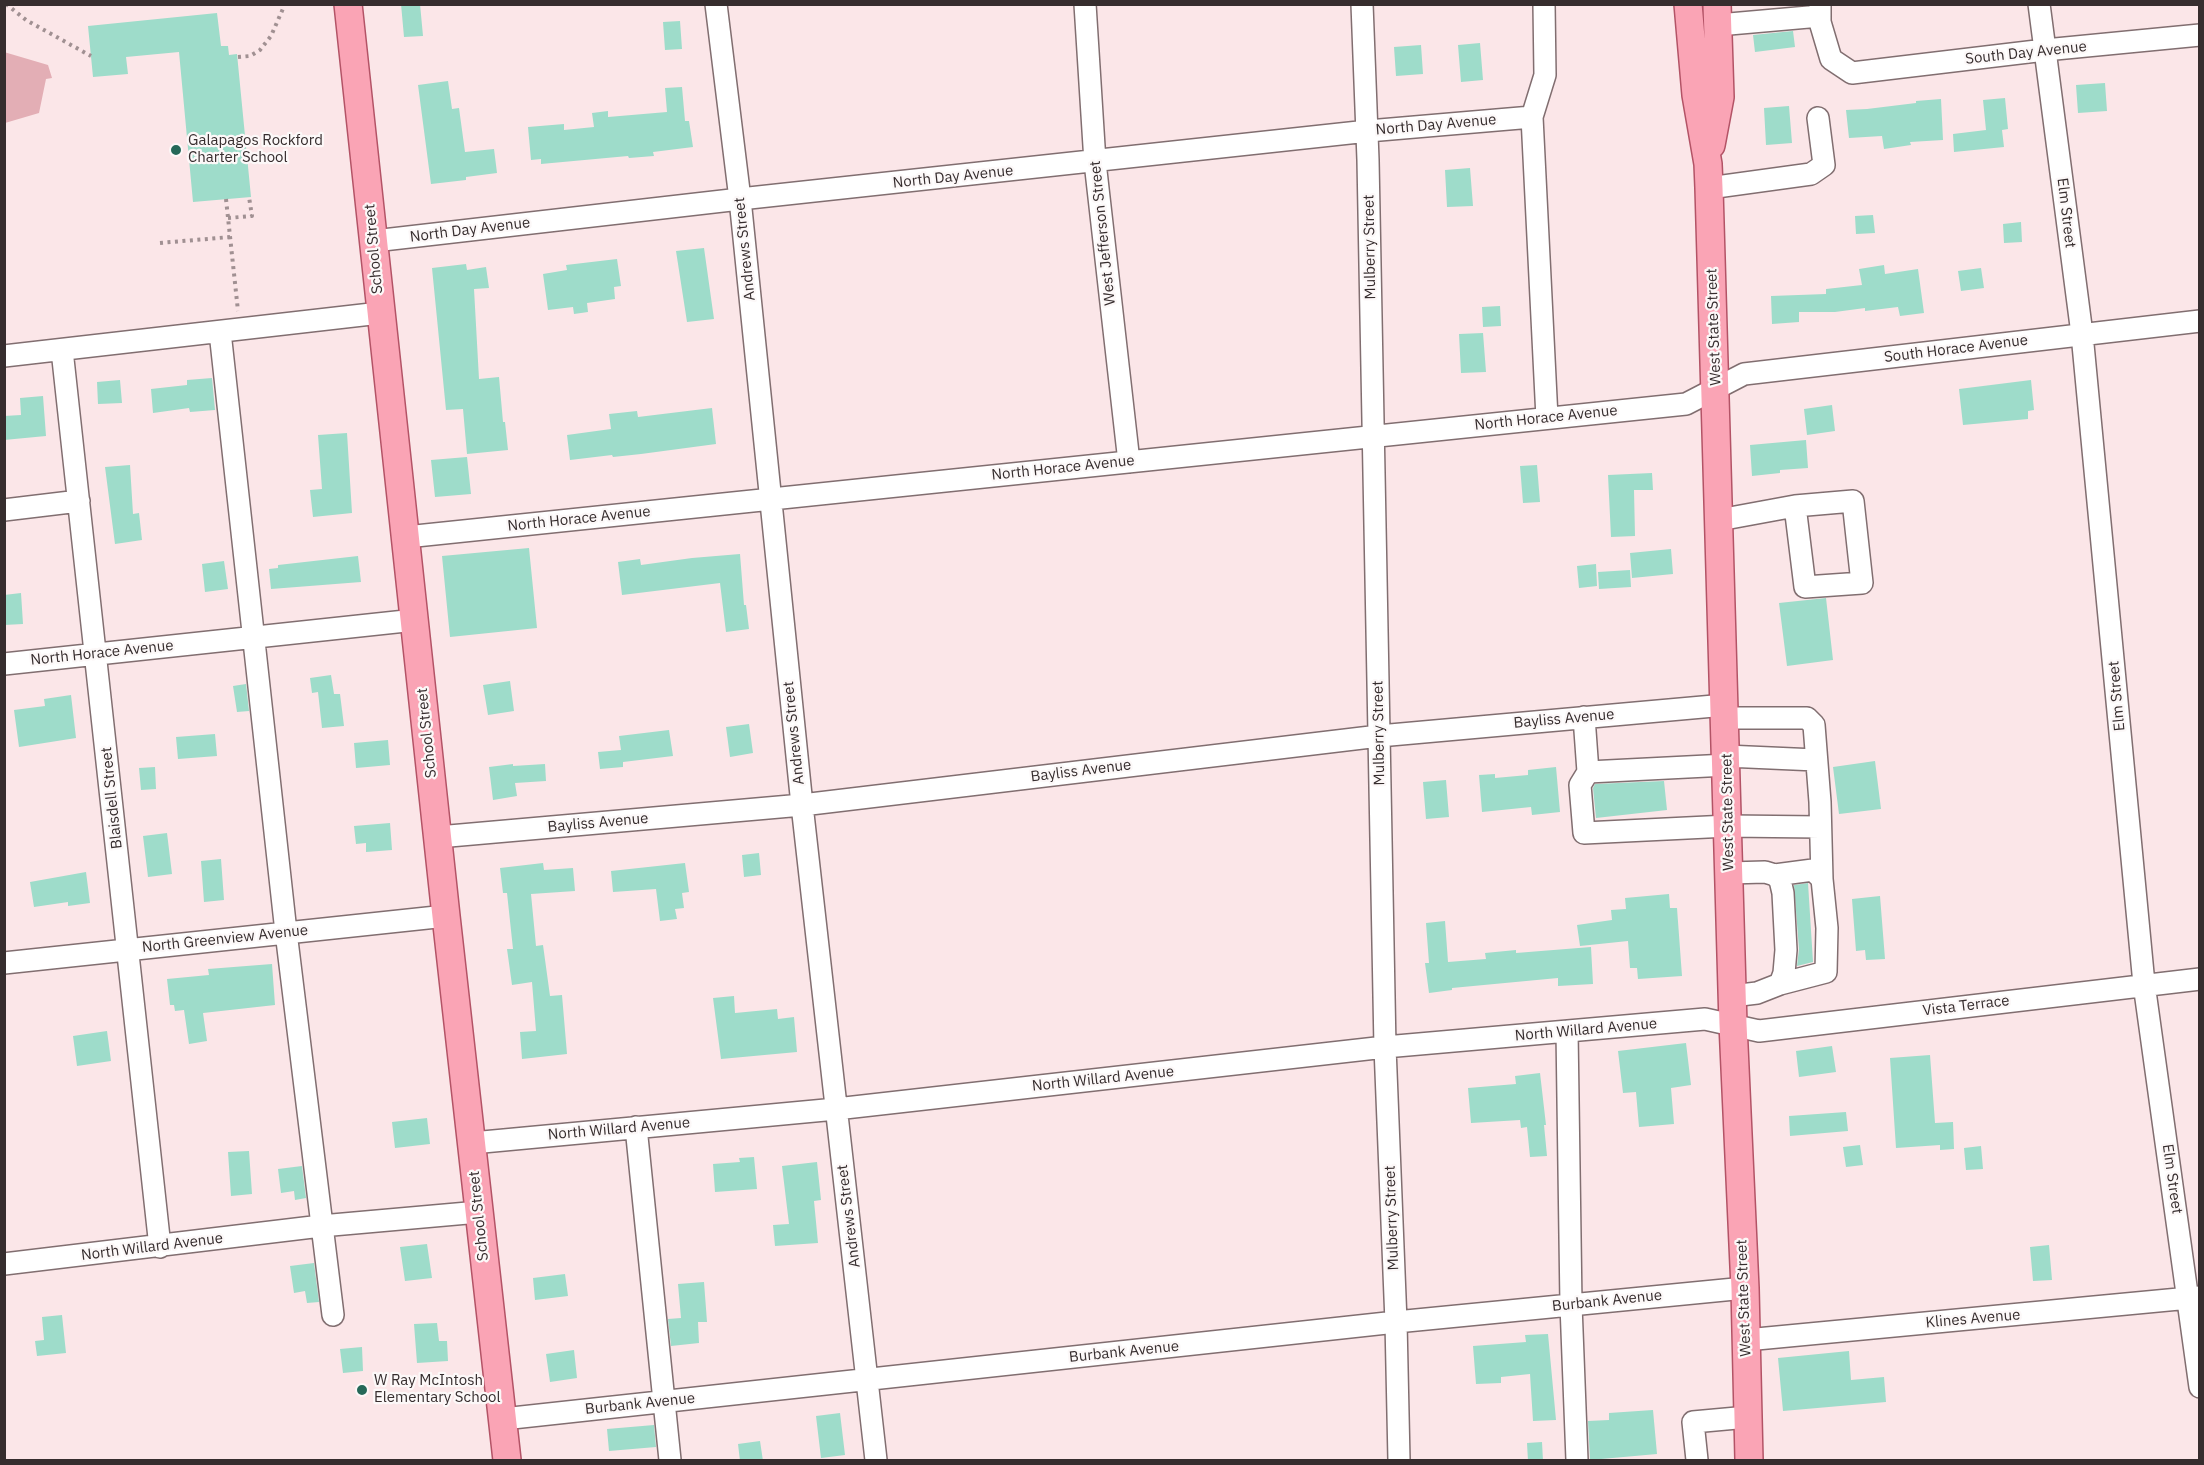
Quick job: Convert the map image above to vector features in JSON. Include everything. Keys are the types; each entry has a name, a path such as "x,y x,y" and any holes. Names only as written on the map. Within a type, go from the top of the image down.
{"main road":[{"name":"School Street","path":"348,4 478,1212 507,1461"},
{"name":"West State Street","path":"1688,4 1696,95 1708,176 1716,387 1732,996 1745,1288 1749,1461"},
{"name":"West State Street","path":"1708,176 1720,97 1718,15"}],"street":[{"name":"Andrews Street","path":"716,4 740,199 802,805 876,1461"},
{"name":"West Jefferson Street","path":"1085,4 1095,162 1129,462"},
{"name":"Mulberry Street","path":"1362,4 1368,131 1385,1047 1399,1461"},
{"path":"1544,4 1545,75 1532,117 1547,418"},
{"name":"Elm Street","path":"2039,4 2082,334 2144,984 2194,1298 2199,1387"},
{"path":"1718,15 1820,10"},
{"name":"South Day Avenue","path":"1820,10 1824,41 1831,59 1852,73 2045,50 2199,35"},
{"name":"North Day Avenue","path":"374,241 1368,131 1532,117"},
{"path":"1708,176 1811,174 1824,165 1818,118"},
{"path":"4,356 380,313"},
{"name":"South Horace Avenue","path":"1716,387 1744,374 2199,321"},
{"path":"230,331 254,636 286,932 333,1315"},
{"name":"Blaisdell Street","path":"62,350 160,1246"},
{"name":"North Horace Avenue","path":"406,537 1686,404 1716,387"},
{"path":"4,510 79,501"},
{"path":"1719,520 1795,506 1853,501 1862,583 1805,587 1795,506"},
{"name":"North Horace Avenue","path":"4,664 415,620"},
{"name":"Bayliss Avenue","path":"438,837 802,805 1378,736 1584,717 1725,712 1807,718 1814,725 1822,879 1827,928 1826,972 1780,984"},
{"path":"1584,717 1588,772 1580,785 1584,833 1728,826 1820,827"},
{"path":"1588,772 1726,760 1816,760"},
{"path":"1729,873 1765,872 1775,875 1813,870 1822,879"},
{"path":"1732,996 1757,993 1780,984 1784,973 1786,950 1783,893 1780,880 1775,875"},
{"name":"North Greenview Avenue","path":"4,963 446,916"},
{"name":"Vista Terrace","path":"1733,1024 1759,1030 2199,979"},
{"name":"North Willard Avenue","path":"472,1143 836,1109 1385,1047 1705,1019 1733,1024"},
{"path":"1567,1031 1571,1305 1577,1461"},
{"path":"636,1126 670,1461"},
{"name":"North Willard Avenue","path":"4,1264 321,1226 478,1212"},
{"name":"Burbank Avenue","path":"502,1419 1396,1322 1745,1288"},
{"name":"Klines Avenue","path":"1746,1340 2194,1298"},
{"path":"1697,1461 1693,1422 1748,1418"}],"path":[{"path":"6,4 26,20 91,56"},
{"path":"238,57 250,56 260,50 271,36 285,4"},
{"path":"228,218 252,216 249,197"},
{"path":"226,199 230,237 230,331"},
{"path":"160,243 230,237"}],"shaded area":[{"path":"4,52 48,65 52,78 46,79 39,113 5,123"}],"building":[{"path":"401,4 420,4 423,36 404,37"},
{"path":"217,13 221,46 228,46 229,55 237,54 251,197 193,202 179,52 126,57 128,74 93,77 88,26"},
{"path":"680,21 682,49 665,50 663,22"},
{"path":"1793,31 1795,47 1755,52 1753,35"},
{"path":"1480,43 1483,80 1461,82 1458,45"},
{"path":"1421,45 1423,74 1396,76 1394,47"},
{"path":"448,81 452,109 459,108 465,152 494,149 497,173 466,177 466,180 431,184 418,85"},
{"path":"2105,83 2107,111 2078,113 2076,85"},
{"path":"682,87 685,121 689,121 693,147 653,152 654,156 629,158 628,156 541,164 541,159 531,160 528,127 564,124 564,130 594,127 592,113 608,111 608,117 667,112 665,88"},
{"path":"2005,98 2008,129 2002,130 2004,147 1954,152 1953,134 1986,130 1983,100"},
{"path":"1941,99 1943,140 1910,142 1911,145 1884,149 1882,136 1849,138 1846,110"},
{"path":"1789,106 1792,143 1766,145 1764,108"},
{"path":"1470,168 1473,206 1447,207 1445,170"},
{"path":"1873,215 1875,233 1856,234 1855,216"},
{"path":"2021,222 2022,242 2004,243 2003,224"},
{"path":"704,248 714,319 687,322 676,251"},
{"path":"617,259 621,286 614,287 615,299 587,303 588,312 574,314 573,307 548,310 543,274 567,270 566,265"},
{"path":"466,264 467,270 486,267 489,288 474,289 479,379 499,377 508,450 467,454 463,409 446,410 432,268"},
{"path":"1884,265 1885,274 1918,269 1924,313 1900,316 1898,307 1865,311 1865,308 1835,312 1799,312 1799,322 1772,324 1771,296 1826,294 1826,289 1862,285 1859,269"},
{"path":"1981,268 1984,288 1961,291 1958,271"},
{"path":"1500,306 1501,326 1483,327 1482,307"},
{"path":"1483,333 1486,372 1461,373 1459,334"},
{"path":"212,378 215,410 190,412 189,408 153,413 151,389 187,385 187,380"},
{"path":"120,380 122,403 98,404 97,382"},
{"path":"2031,380 2034,410 2028,411 2028,419 1963,425 1959,389"},
{"path":"43,396 46,436 4,440 4,416 21,415 20,398"},
{"path":"1832,405 1835,431 1807,435 1804,409"},
{"path":"712,408 716,444 570,460 567,435 611,429 609,414 637,411 638,417"},
{"path":"347,433 352,513 313,517 310,490 322,489 318,435"},
{"path":"1806,440 1808,468 1780,470 1780,473 1752,476 1750,445"},
{"path":"467,457 471,494 435,497 431,460"},
{"path":"130,465 133,514 139,513 142,540 115,544 105,467"},
{"path":"1537,465 1540,502 1523,503 1520,466"},
{"path":"1652,473 1653,490 1634,490 1635,536 1611,537 1608,475"},
{"path":"529,548 537,628 450,637 442,556"},
{"path":"1671,549 1673,574 1632,578 1630,553"},
{"path":"740,554 744,605 746,605 749,629 726,632 720,583 622,595 618,562 640,559 641,565"},
{"path":"358,556 361,582 271,589 269,569 278,568 278,565"},
{"path":"224,561 228,589 205,592 202,564"},
{"path":"1596,564 1597,586 1579,588 1577,566"},
{"path":"1630,570 1631,587 1599,589 1598,572"},
{"path":"21,593 23,624 4,625 4,595"},
{"path":"1826,598 1833,660 1787,666 1779,603"},
{"path":"331,675 334,694 340,694 344,726 322,728 318,692 312,693 310,678"},
{"path":"510,681 514,711 488,715 483,685"},
{"path":"246,684 249,711 237,712 233,686"},
{"path":"71,695 76,738 19,747 14,710 45,706 44,699"},
{"path":"749,724 753,753 730,757 726,727"},
{"path":"669,730 673,756 623,762 623,767 600,769 598,752 621,750 619,736"},
{"path":"215,734 217,756 178,759 176,737"},
{"path":"388,740 390,765 356,768 354,743"},
{"path":"1875,761 1881,809 1839,814 1833,767"},
{"path":"513,764 513,766 545,764 546,781 515,783 517,796 493,800 489,767"},
{"path":"155,767 156,789 141,790 139,768"},
{"path":"1556,767 1560,812 1532,815 1531,807 1482,812 1479,775 1495,774 1495,778 1528,775 1528,770"},
{"path":"1446,780 1449,817 1426,819 1423,782"},
{"path":"1664,781 1667,810 1596,818 1593,788 1595,784"},
{"path":"390,823 392,850 366,852 366,843 356,844 354,826"},
{"path":"167,833 172,874 148,877 143,836"},
{"path":"759,853 761,875 744,877 742,855"},
{"path":"221,859 224,900 204,902 201,861"},
{"path":"543,863 544,870 573,868 575,891 531,894 536,946 543,945 550,996 562,995 567,1054 522,1059 520,1032 536,1031 532,982 512,985 507,949 513,949 507,893 503,893 500,868"},
{"path":"685,863 689,892 682,893 684,908 675,909 677,919 660,921 656,889 613,892 611,871"},
{"path":"86,872 90,903 68,906 68,902 34,907 30,882"},
{"path":"1808,883 1813,962 1797,966 1799,949 1794,885"},
{"path":"1669,894 1670,908 1677,908 1682,976 1638,979 1637,968 1630,968 1628,941 1580,946 1577,925 1612,920 1611,910 1626,909 1625,898"},
{"path":"1880,896 1885,959 1866,960 1865,950 1856,951 1852,899"},
{"path":"1445,921 1448,962 1486,959 1485,953 1591,947 1593,984 1558,986 1558,978 1452,988 1452,990 1429,993 1425,963 1429,963 1426,923"},
{"path":"272,964 275,1005 203,1013 207,1041 189,1044 184,1010 175,1011 174,1005 170,1005 167,979 209,975 208,969"},
{"path":"734,996 735,1013 777,1009 778,1019 794,1017 797,1052 721,1059 713,998"},
{"path":"107,1031 111,1061 77,1066 73,1036"},
{"path":"1686,1043 1691,1085 1671,1088 1674,1124 1639,1127 1636,1092 1623,1093 1618,1051"},
{"path":"1832,1046 1836,1072 1799,1077 1796,1051"},
{"path":"1930,1055 1935,1123 1953,1122 1954,1149 1940,1150 1940,1145 1896,1148 1890,1058"},
{"path":"1540,1073 1547,1156 1530,1157 1527,1127 1521,1128 1520,1120 1471,1123 1468,1088 1516,1084 1515,1076"},
{"path":"1846,1112 1848,1131 1790,1136 1789,1116"},
{"path":"427,1118 430,1144 395,1148 392,1122"},
{"path":"1860,1145 1863,1165 1846,1167 1843,1147"},
{"path":"1981,1146 1983,1169 1966,1170 1964,1148"},
{"path":"249,1151 252,1194 231,1196 228,1152"},
{"path":"754,1157 757,1189 715,1192 713,1164 740,1162 739,1158"},
{"path":"817,1162 821,1200 814,1201 818,1243 775,1246 773,1225 789,1224 782,1166"},
{"path":"302,1166 306,1198 295,1200 294,1191 281,1193 278,1169"},
{"path":"427,1244 432,1278 405,1281 400,1247"},
{"path":"2049,1245 2052,1280 2033,1281 2030,1247"},
{"path":"314,1263 319,1302 307,1303 305,1291 294,1293 290,1266"},
{"path":"565,1274 568,1296 535,1300 533,1278"},
{"path":"704,1282 707,1322 698,1322 699,1343 671,1346 668,1319 681,1318 678,1284"},
{"path":"62,1315 66,1353 37,1356 35,1341 44,1340 42,1317"},
{"path":"437,1323 439,1341 447,1341 448,1361 417,1363 414,1324"},
{"path":"1548,1334 1556,1420 1533,1421 1530,1374 1501,1377 1501,1383 1476,1384 1473,1346 1526,1342 1525,1335"},
{"path":"362,1347 363,1371 343,1373 340,1349"},
{"path":"574,1350 577,1378 550,1382 546,1354"},
{"path":"1849,1351 1851,1380 1884,1377 1886,1402 1783,1411 1778,1358"},
{"path":"1653,1410 1657,1454 1590,1460 1588,1421 1609,1420 1609,1413"},
{"path":"840,1413 845,1455 821,1458 816,1416"},
{"path":"654,1425 656,1447 609,1451 607,1429"},
{"path":"760,1441 763,1461 740,1461 738,1444"},
{"path":"1542,1442 1543,1461 1528,1461 1527,1443"}],"place":[{"name":"Galapagos Rockford Charter School","path":"176,150"},
{"name":"W Ray McIntosh Elementary School","path":"362,1390"}]}
